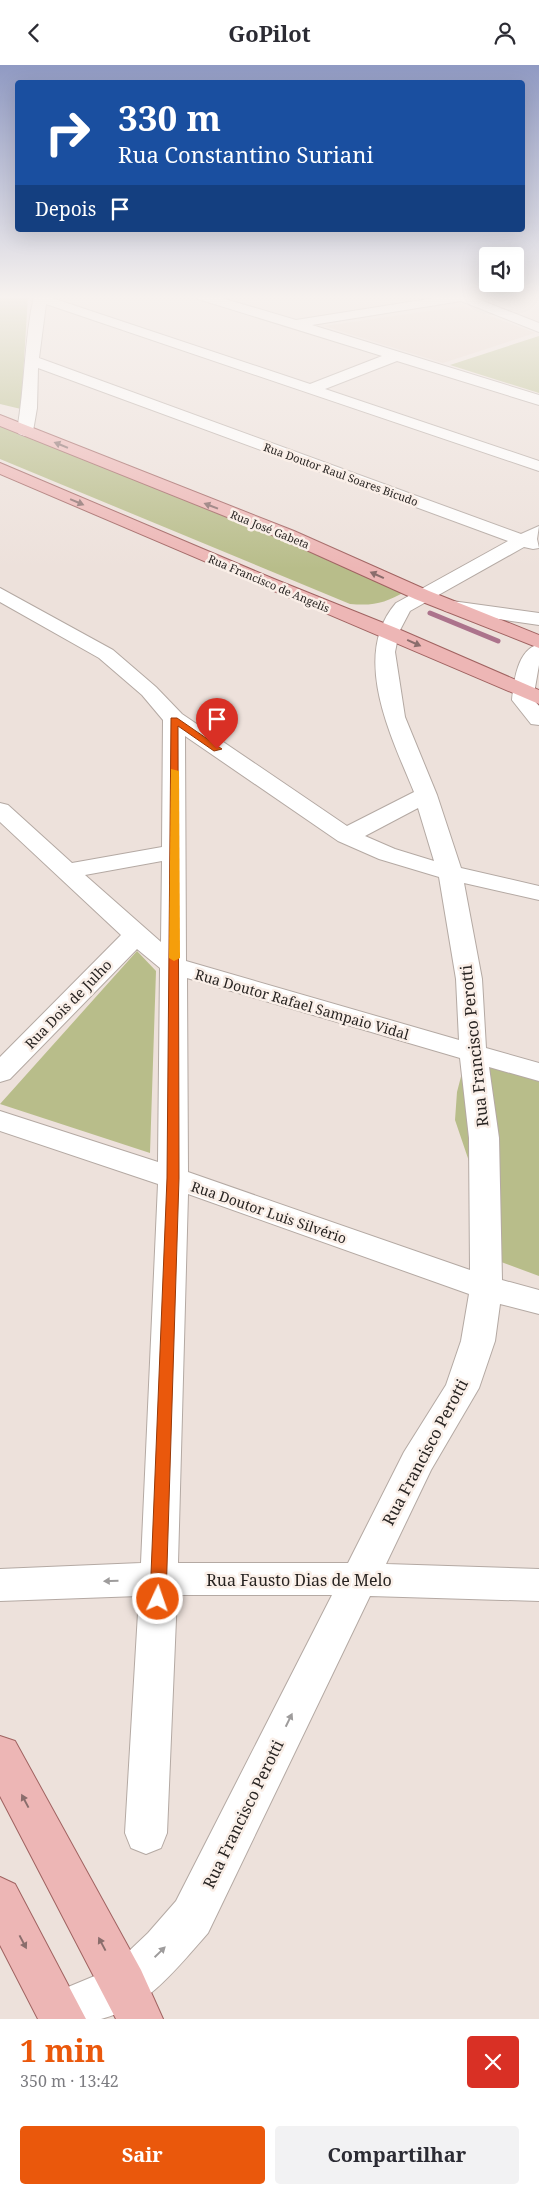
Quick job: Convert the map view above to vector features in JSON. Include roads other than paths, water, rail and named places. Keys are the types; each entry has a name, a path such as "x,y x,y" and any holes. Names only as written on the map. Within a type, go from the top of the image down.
{"main road":[{"name":"Rua José Gabeta","path":"0,420 288,535 422,595 539,642"},
{"name":"Rua Francisco de Angelis","path":"0,468 267,583 387,642 531,695"},
{"path":"0,1755 132,2002"},
{"path":"0,1899 61,2016"}],"street":[{"path":"25,431 30,387"},
{"name":"Rua Doutor Raul Soares Bicudo","path":"105,387 539,546"},
{"path":"306,387 539,466"},
{"path":"311,389 316,387"},
{"path":"497,387 539,400"},
{"path":"387,642 396,615 403,607 521,539 539,531"},
{"path":"0,594 106,654 149,691 174,719 346,836 387,854 450,873 539,893"},
{"path":"452,607 539,619"},
{"name":"Rua Francisco Perotti","path":"61,2016 132,2002 164,1949 192,1917 417,1462 462,1388 478,1341 486,1288 484,1138 473,1054 469,979 450,873 426,795 394,717 386,673 387,642"},
{"path":"539,650 535,652 529,666 531,695 522,700 539,719"},
{"path":"146,1833 159,1579 173,1178 174,719"},
{"path":"346,836 426,795"},
{"name":"Rua Doutor Rafael Sampaio Vidal","path":"0,810 136,935 174,966 539,1072"},
{"path":"66,871 174,852"},
{"name":"Rua Dois de Julho","path":"0,1073 136,935"},
{"name":"Rua Doutor Luis Silvério","path":"0,1121 173,1178 486,1288 539,1302"},
{"name":"Rua Fausto Dias de Melo","path":"0,1585 159,1579 358,1579 539,1585"}],"waterway":[{"path":"430,613 498,641"}]}
